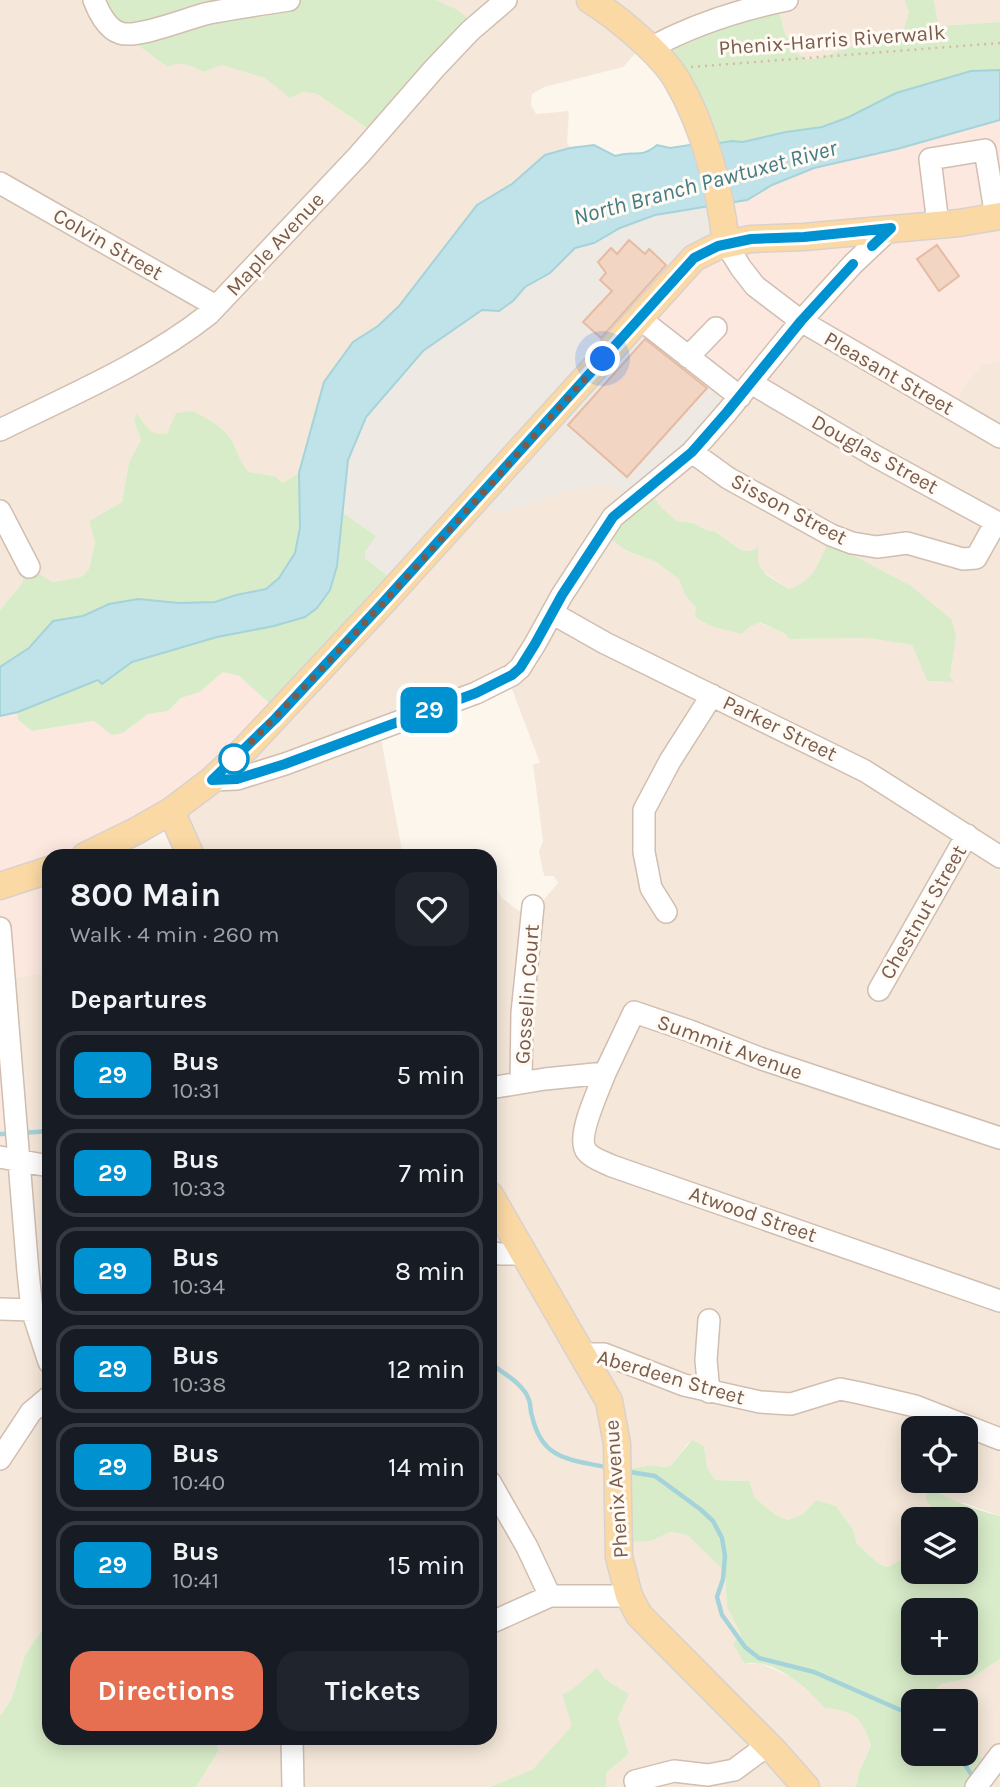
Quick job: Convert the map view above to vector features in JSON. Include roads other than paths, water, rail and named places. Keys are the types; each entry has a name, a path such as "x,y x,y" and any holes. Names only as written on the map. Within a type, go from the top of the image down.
{"main road":[{"path":"99,849 171,811 212,780 275,719 694,258 718,246 725,231 703,141 680,87 650,48 590,0"},
{"path":"725,231 751,239 804,237 998,216"},
{"path":"171,811 188,849"},
{"path":"0,886 42,872"},
{"name":"Phenix Avenue","path":"497,1208 609,1401 617,1444 620,1557 629,1596 639,1615 806,1787"}],"street":[{"path":"94,0 106,22 116,32 124,34 140,33 207,14 289,0"},
{"name":"Maple Avenue","path":"0,430 188,332 359,155 458,44 506,0"},
{"path":"650,48 685,30 730,14 787,0"},
{"path":"938,224 930,159 985,150 998,216"},
{"name":"Colvin Street","path":"0,183 216,306"},
{"path":"212,780 237,779 285,764 502,682 520,668 590,550 613,517 692,452 801,321 853,264 891,228"},
{"name":"Pleasant Street","path":"725,231 755,286 801,321 1000,437"},
{"name":"Douglas Street","path":"639,318 688,357 745,390 998,523"},
{"path":"688,357 716,328"},
{"name":"Sisson Street","path":"692,452 728,478 831,536 852,543 877,547 907,543 963,559 976,558 998,523"},
{"path":"0,511 29,567"},
{"name":"Parker Street","path":"552,613 605,643 865,771 1000,857"},
{"path":"666,912 651,888 644,852 644,810 670,761 712,695"},
{"name":"Chestnut Street","path":"878,990 967,835"},
{"name":"Gosselin Court","path":"521,1083 522,1013 533,906"},
{"path":"0,928 10,1159 22,1208 39,1315 0,1309"},
{"name":"Summit Avenue","path":"605,1073 634,1012 762,1059 1000,1138"},
{"path":"497,1087 605,1073"},
{"name":"Atwood Street","path":"605,1073 585,1129 583,1144 587,1152 594,1157 623,1170 1000,1301"},
{"path":"10,1159 42,1165"},
{"path":"497,1253 523,1254"},
{"path":"709,1320 706,1360 709,1392"},
{"name":"Aberdeen Street","path":"584,1354 604,1354 709,1392 760,1402 791,1404 840,1389 915,1406 1000,1439"},
{"path":"0,1459 31,1412 42,1403"},
{"path":"497,1494 527,1547 550,1596"},
{"path":"497,1620 550,1596 629,1596"},
{"path":"292,1745 293,1787"},
{"path":"635,1781 674,1771 708,1775 734,1770 768,1745"},
{"path":"976,1787 1000,1755"}],"water":[{"name":"North Branch Pawtuxet River","path":"1000,70 1000,120 897,149 814,168 772,185 747,200 655,215 620,228 594,243 575,248 550,273 525,287 513,301 499,311 482,310 423,351 366,417 348,460 337,566 330,590 317,608 305,617 217,637 132,662 102,684 98,680 18,712 0,716 0,667 29,648 53,621 83,616 109,604 138,599 179,603 215,602 266,589 279,578 295,553 300,528 299,473 324,382 353,342 378,326 399,306 477,205 512,184 545,155 594,145 615,156 646,152 657,145 670,148 703,143 743,142 822,127 849,117 896,93 971,71"}],"waterway":[{"path":"22,1133 42,1132"},
{"path":"0,1134 10,1134"},
{"path":"497,1368 523,1389 530,1402 536,1430 549,1449 568,1459 605,1467"},
{"path":"630,1472 655,1476 713,1521 722,1538 725,1556 723,1579 717,1597 722,1615 745,1647 759,1658 814,1672 901,1710"},
{"path":"966,1766 973,1777"}]}
